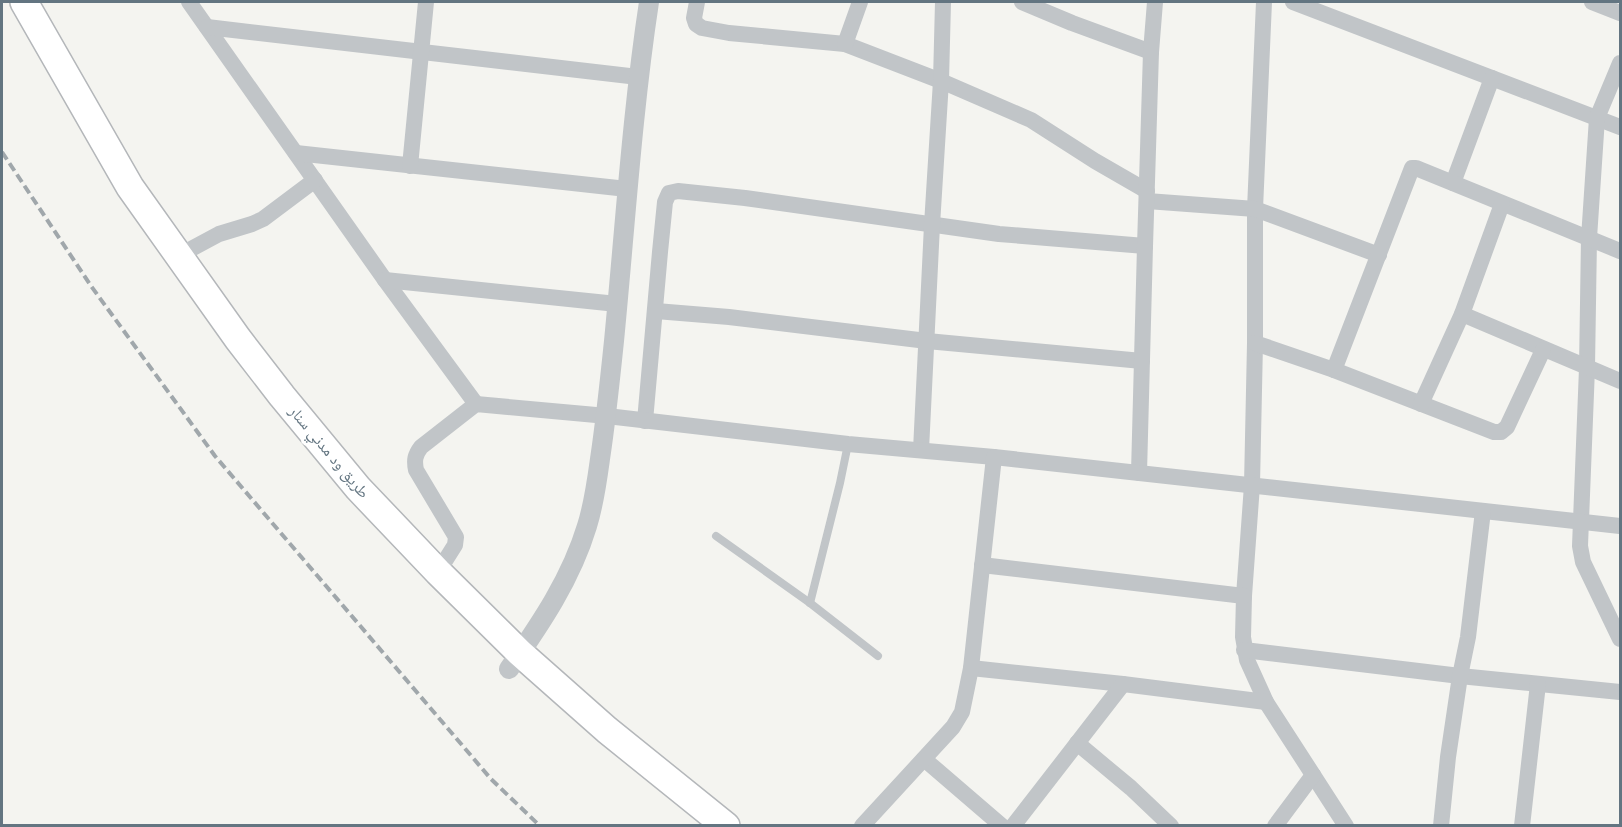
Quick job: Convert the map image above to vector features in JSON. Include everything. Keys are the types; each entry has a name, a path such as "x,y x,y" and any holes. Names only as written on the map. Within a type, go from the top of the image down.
{"highway":[{"name":"طريق ود مدني سنار","path":"5,2 94,159 150,247 218,341 345,498 459,619 607,730 726,825"},
{"name":"طريق ود مدني سنار","path":"24,2 130,187 238,339 318,441 357,488 438,572 515,661 597,744 699,825"}],"street":[{"path":"189,2 385,280 476,404"},
{"path":"410,166 426,2"},
{"path":"515,661 559,593 588,524 607,416 638,77 649,2"},
{"path":"697,2 694,18 696,24 702,28 729,33 845,44 941,81 1031,120 1147,196 1255,208 1379,255"},
{"path":"845,44 860,2"},
{"path":"921,450 941,81 943,2"},
{"path":"1022,2 1151,52"},
{"path":"1139,473 1144,246 1155,2"},
{"path":"1264,2 1255,208 1256,343 1252,485 1244,596 1244,650 1266,702 1346,825"},
{"path":"1293,2 1620,127"},
{"path":"1592,2 1620,13"},
{"path":"207,27 638,77"},
{"path":"1620,63 1597,118 1589,238 1580,546 1583,562 1620,639"},
{"path":"1453,183 1492,78"},
{"path":"296,153 627,189"},
{"path":"1334,370 1412,168 1620,250"},
{"path":"178,256 219,234 263,219 315,180"},
{"path":"645,421 665,202 669,193 678,190 745,198 999,234 1144,246"},
{"path":"1421,404 1462,314 1502,204"},
{"path":"385,280 618,304"},
{"path":"656,311 1142,361"},
{"path":"1462,314 1620,381"},
{"path":"1256,343 1334,370 1494,432 1501,432 1507,427 1543,350"},
{"path":"438,572 455,545 456,537 416,470 414,461 421,447 476,404 607,416 848,444 994,457 1620,526"},
{"path":"862,825 953,727 962,712 971,668 994,457"},
{"path":"1441,825 1448,757 1468,637 1483,511"},
{"path":"982,565 1244,596"},
{"path":"1244,650 1460,676 1620,692"},
{"path":"971,668 1266,702"},
{"path":"1013,825 1123,684"},
{"path":"1522,825 1538,684"},
{"path":"1077,743 1171,825"},
{"path":"924,759 1002,825"},
{"path":"1275,825 1313,775"}],"lane":[{"path":"810,603 838,494 848,444"},
{"path":"716,536 810,603 878,656"}],"railway":[{"path":"2,152 91,286 215,456 491,779 540,826"}]}
